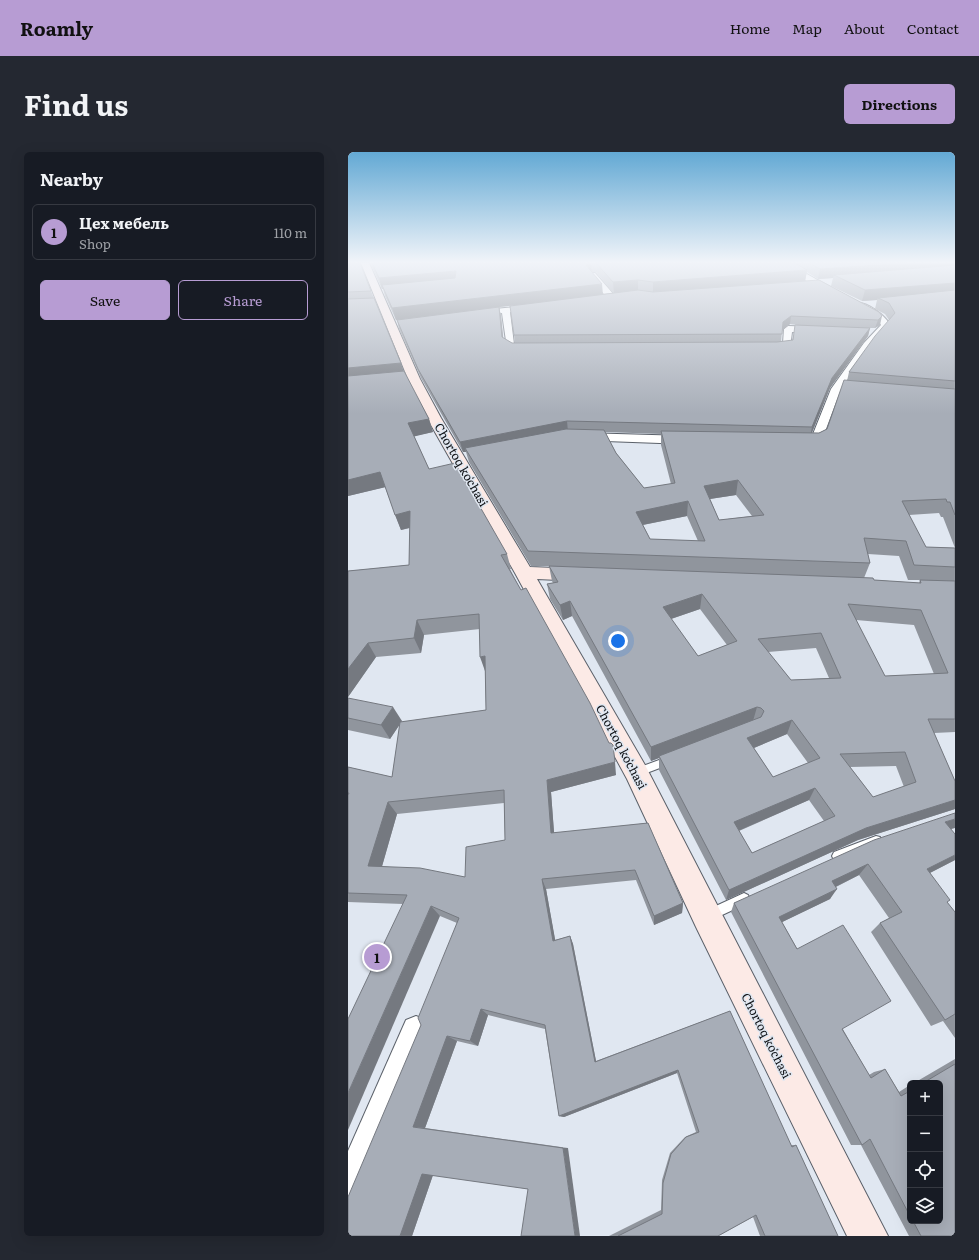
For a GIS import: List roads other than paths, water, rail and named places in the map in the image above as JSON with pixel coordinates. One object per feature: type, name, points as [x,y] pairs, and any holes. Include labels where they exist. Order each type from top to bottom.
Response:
[{"type":"main road","name":"Chortoq koʻchasi","points":[[386,314],[408,380],[464,458],[524,573],[636,773],[706,917],[868,1236]]},
{"type":"main road","points":[[524,573],[596,575]]},
{"type":"street","points":[[468,315],[479,314]]},
{"type":"street","points":[[506,314],[510,346],[537,348]]},
{"type":"street","points":[[787,443],[816,442],[836,389],[877,333],[886,326],[885,321],[873,314]]},
{"type":"street","points":[[760,347],[787,346],[787,330],[790,329],[832,331]]},
{"type":"street","points":[[862,332],[877,333]]},
{"type":"street","points":[[836,389],[852,390]]},
{"type":"street","points":[[568,437],[694,440]]},
{"type":"street","points":[[348,1189],[416,1030]]},
{"type":"lane","points":[[636,773],[680,756]]},
{"type":"lane","points":[[828,861],[863,845],[884,838]]},
{"type":"lane","points":[[706,917],[756,894]]},
{"type":"place","name":"Цех мебель","points":[[377,957]]}]
